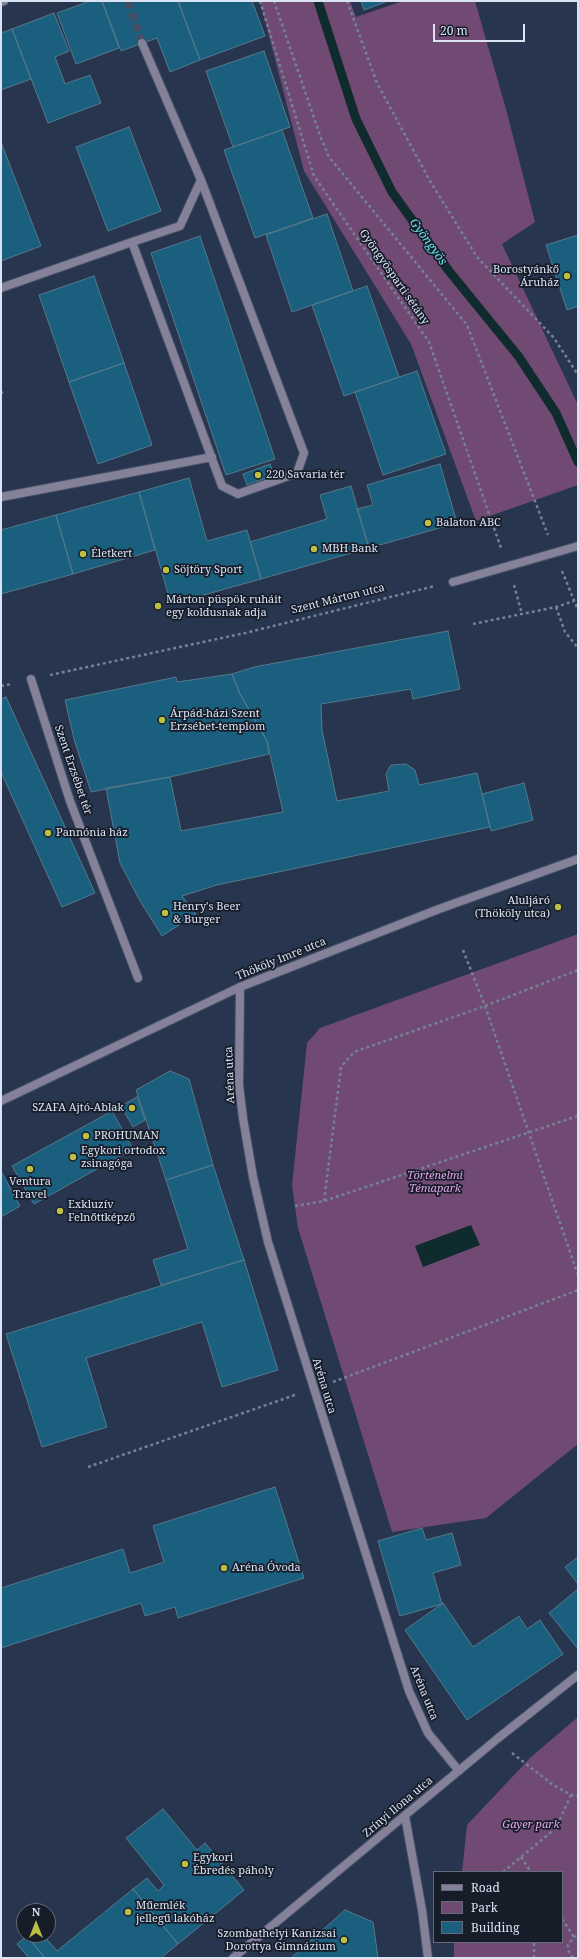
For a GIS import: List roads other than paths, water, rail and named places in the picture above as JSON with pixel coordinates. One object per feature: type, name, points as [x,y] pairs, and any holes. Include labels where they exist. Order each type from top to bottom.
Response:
[{"type":"street","points":[[132,242],[222,486],[238,494],[297,473],[304,453],[201,180],[142,44]]},
{"type":"street","points":[[1,288],[180,226],[201,180]]},
{"type":"street","points":[[1,497],[212,457]]},
{"type":"street","points":[[453,582],[578,546]]},
{"type":"street","name":"Szent Erzsébet tér","points":[[31,679],[70,801],[138,978]]},
{"type":"street","name":"Thököly Imre utca","points":[[1,1101],[240,987],[439,908],[578,860]]},
{"type":"street","name":"Aréna utca","points":[[240,987],[239,1085],[253,1177],[268,1242],[409,1691],[428,1733],[458,1771]]},
{"type":"street","name":"Zrínyi Ilona utca","points":[[233,1958],[458,1771],[578,1675]]},
{"type":"street","points":[[405,1816],[421,1903],[428,1958]]},
{"type":"waterway","name":"Gyöngyös","points":[[318,1],[356,119],[392,192],[449,271],[519,357],[556,413],[578,462]]},
{"type":"tunnel","points":[[128,1],[142,43]]},
{"type":"place","name":"Borostyánkő Áruház","points":[[567,276]]},
{"type":"place","name":"220 Savaria tér","points":[[258,475]]},
{"type":"place","name":"Balaton ABC","points":[[428,523]]},
{"type":"place","name":"MBH Bank","points":[[314,549]]},
{"type":"place","name":"Életkert","points":[[83,554]]},
{"type":"place","name":"Söjtöry Sport","points":[[166,570]]},
{"type":"place","name":"Márton püspök ruháit egy koldusnak adja","points":[[158,606]]},
{"type":"place","name":"Árpád-házi Szent Erzsébet-templom","points":[[162,720]]},
{"type":"place","name":"Pannónia ház","points":[[48,833]]},
{"type":"place","name":"Aluljáró (Thököly utca)","points":[[558,907]]},
{"type":"place","name":"Henry's Beer & Burger","points":[[165,913]]},
{"type":"place","name":"SZAFA Ajtó-Ablak","points":[[132,1108]]},
{"type":"place","name":"PROHUMAN","points":[[86,1136]]},
{"type":"place","name":"Egykori ortodox zsinagóga","points":[[73,1157]]},
{"type":"place","name":"Ventura Travel","points":[[30,1169]]},
{"type":"place","name":"Exkluzív Felnőttképző","points":[[60,1211]]},
{"type":"place","name":"Aréna Óvoda","points":[[224,1568]]},
{"type":"place","name":"Egykori Ébredés páholy","points":[[185,1864]]},
{"type":"place","name":"Műemlék jellegű lakóház","points":[[128,1912]]},
{"type":"place","name":"Szombathelyi Kanizsai Dorottya Gimnázium","points":[[344,1940]]},
{"type":"park label","name":"Történelmi Témapark","points":[[435,1182]]},
{"type":"park label","name":"Gayer park","points":[[531,1825]]}]
